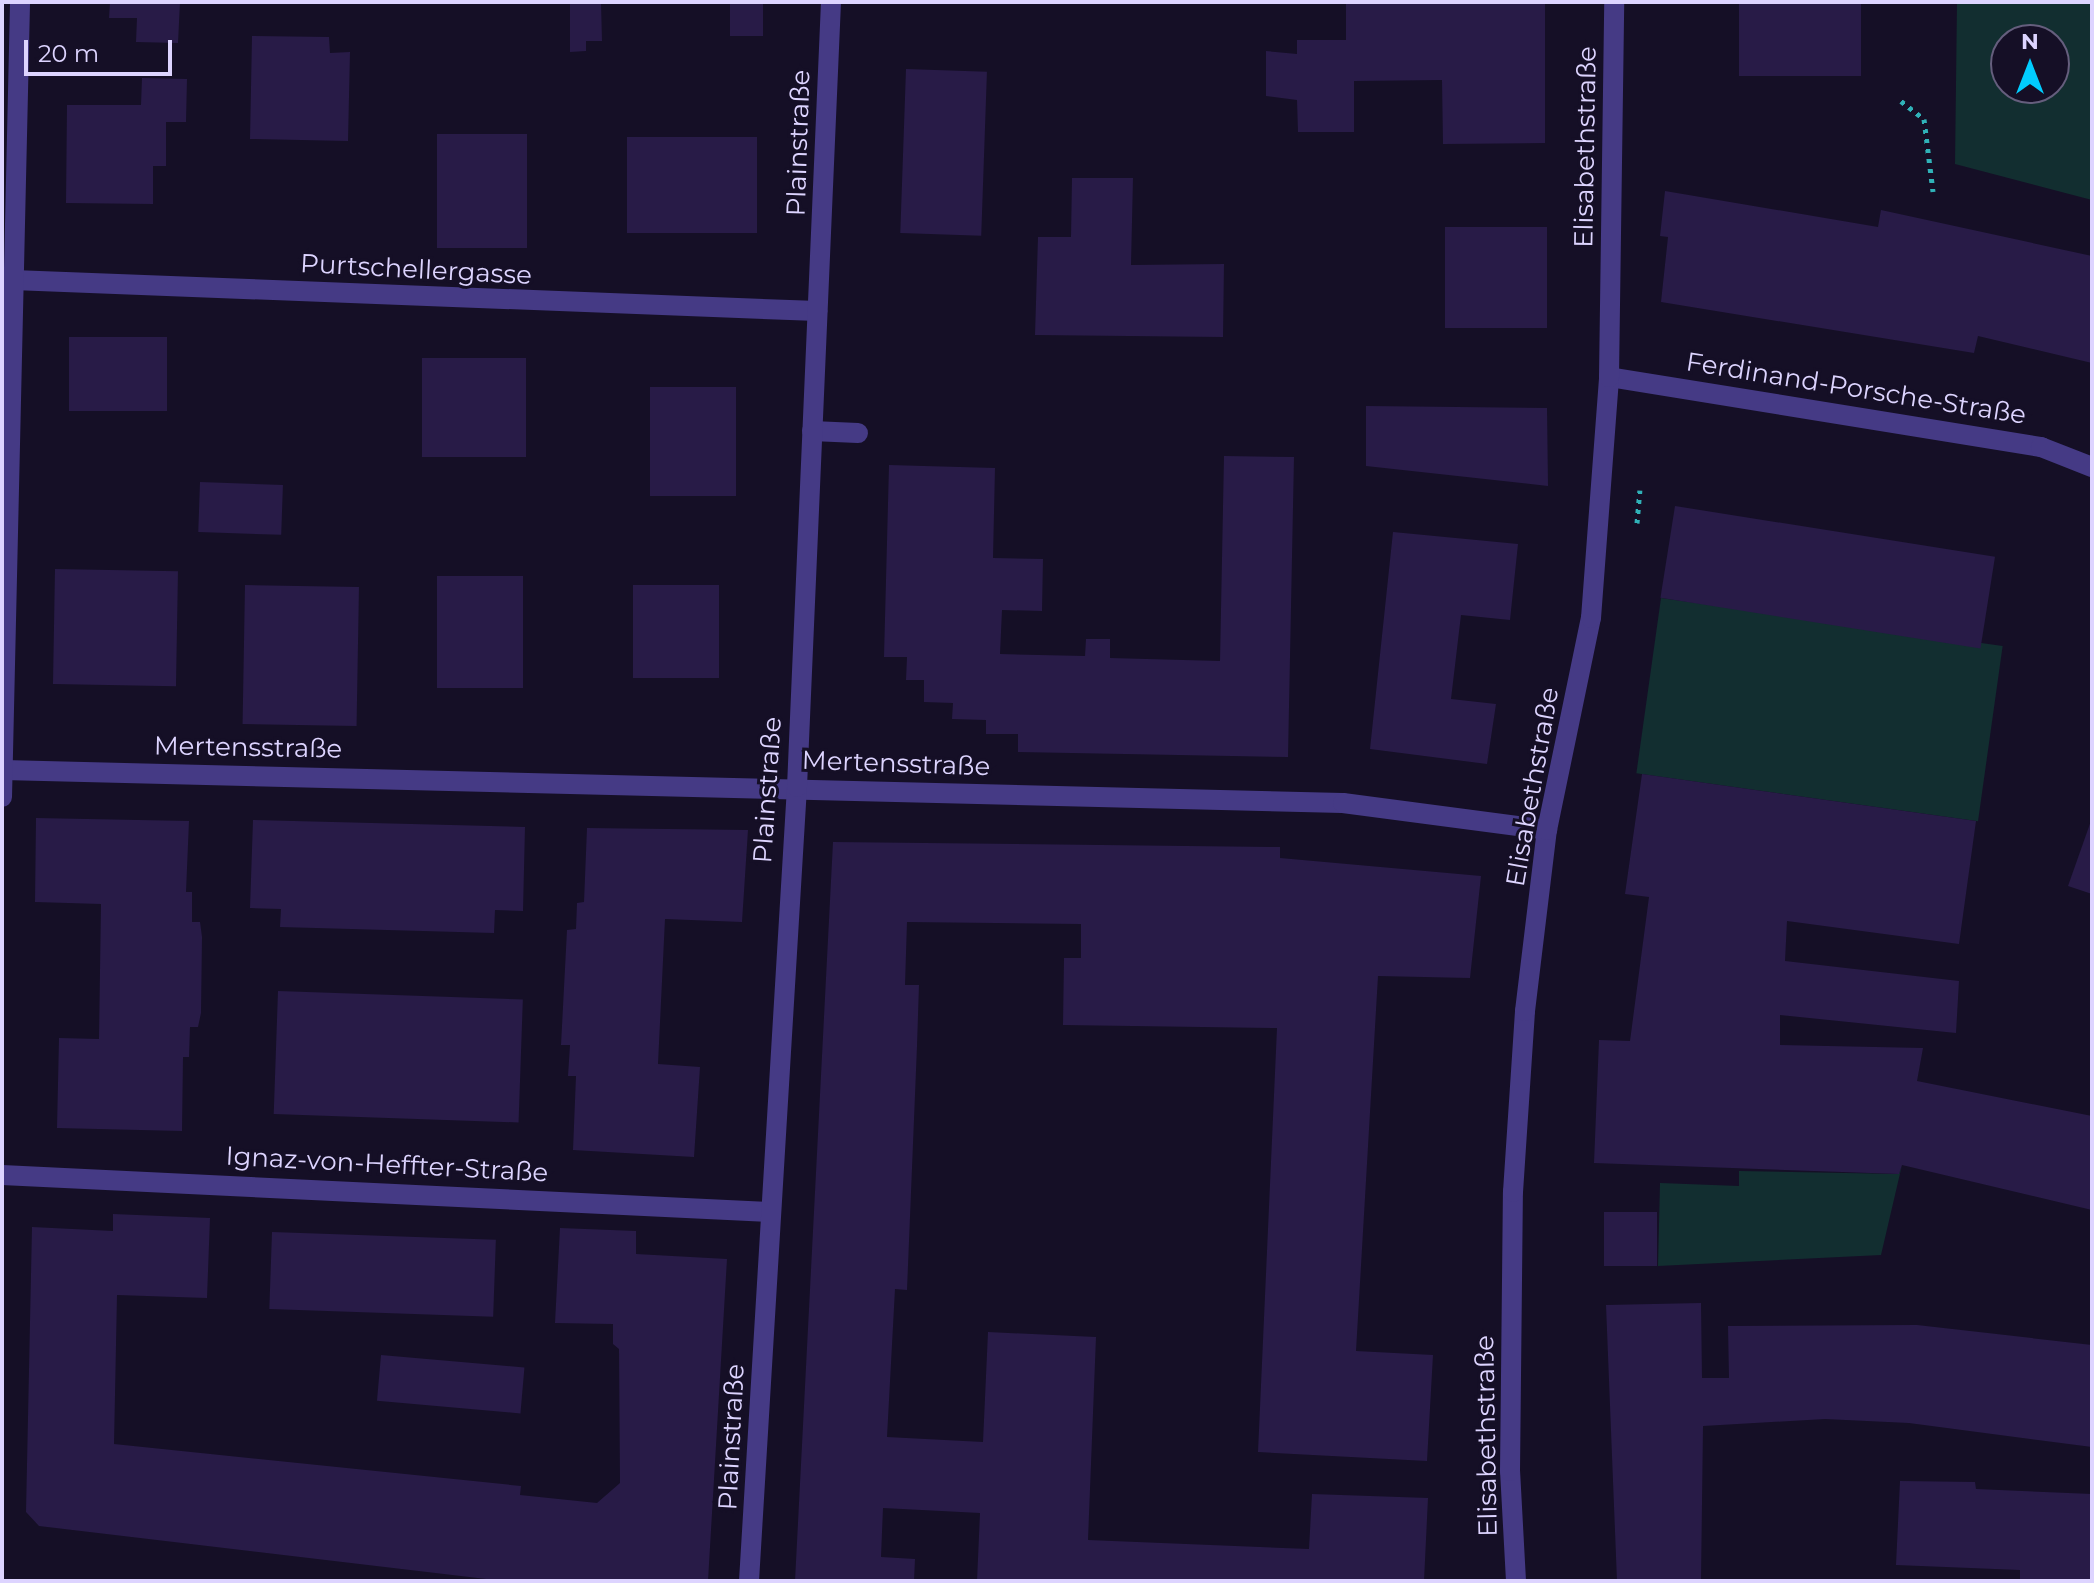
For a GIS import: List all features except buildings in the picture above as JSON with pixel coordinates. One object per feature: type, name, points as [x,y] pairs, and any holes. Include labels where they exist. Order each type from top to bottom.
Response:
[{"type":"street","points":[[2,797],[20,2]]},
{"type":"street","name":"Plainstraße","points":[[749,1581],[797,787],[831,2]]},
{"type":"street","name":"Elisabethstraße","points":[[1516,1581],[1510,1471],[1513,1192],[1525,1011],[1547,830],[1591,618],[1609,377],[1614,2]]},
{"type":"street","name":"Purtschellergasse","points":[[13,280],[817,311]]},
{"type":"street","name":"Ferdinand-Porsche-Straße","points":[[1609,377],[2041,447],[2092,467]]},
{"type":"street","points":[[812,431],[858,433]]},
{"type":"street","name":"Mertensstraße","points":[[3,770],[797,787],[1343,803],[1547,830]]},
{"type":"street","name":"Ignaz-von-Heffter-Straße","points":[[2,1175],[770,1212]]},
{"type":"path","points":[[1901,101],[1924,119],[1933,191]]},
{"type":"green space","points":[[1957,2],[2092,2],[2092,200],[1955,164]]},
{"type":"green space","points":[[1661,598],[2003,646],[1978,821],[1636,773]]},
{"type":"green space","points":[[1902,1165],[1881,1255],[1658,1266],[1660,1183],[1739,1186],[1739,1171],[1899,1174]]}]
